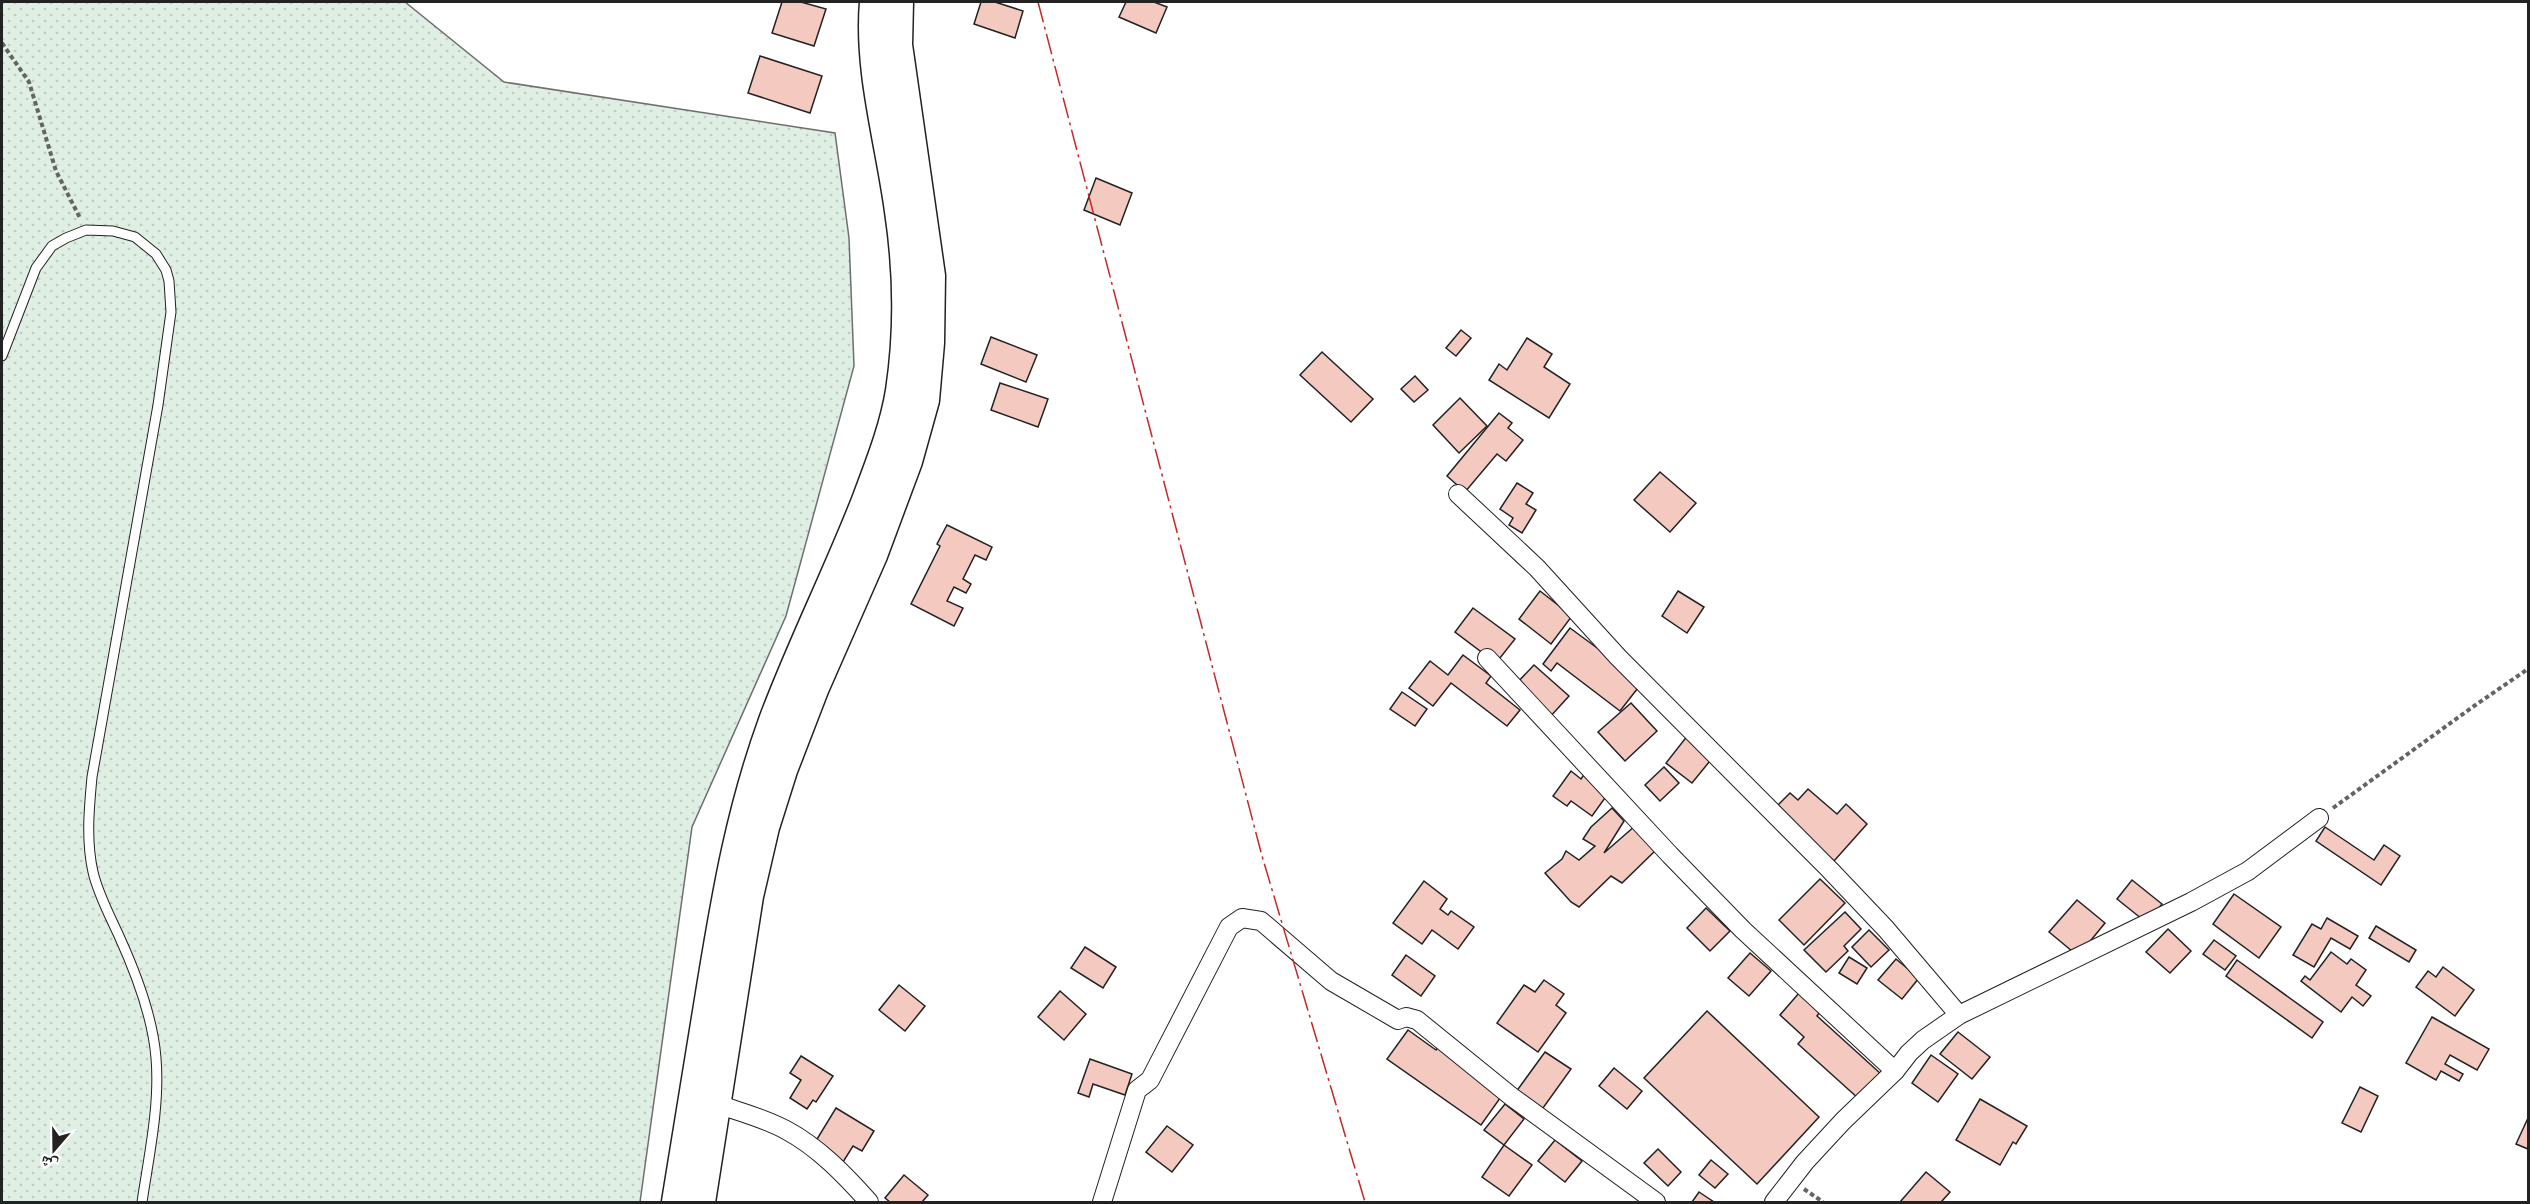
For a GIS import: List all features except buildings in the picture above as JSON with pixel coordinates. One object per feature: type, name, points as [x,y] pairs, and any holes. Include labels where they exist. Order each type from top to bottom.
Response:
[{"type":"highway","points":[[676,1203],[726,890],[742,817],[773,721],[860,518],[889,440],[899,393],[906,335],[906,281],[900,213],[875,60],[872,19],[874,2]]},
{"type":"highway","points":[[701,1203],[749,896],[765,827],[783,770],[815,687],[873,555],[900,482],[925,400],[930,343],[931,276],[898,45],[899,2]]},
{"type":"street","points":[[1458,494],[1537,568],[1618,657],[1830,870],[1886,929],[1959,1016]]},
{"type":"street","points":[[1487,658],[1743,930],[1895,1071]]},
{"type":"street","points":[[1774,1203],[1820,1145],[1923,1040],[1959,1016],[2191,902],[2248,871],[2319,818]]},
{"type":"street","points":[[1102,1203],[1137,1090],[1150,1080],[1229,927],[1242,918],[1260,921],[1331,981],[1380,1010],[1398,1020],[1406,1017],[1417,1020],[1512,1097],[1656,1203]]},
{"type":"street","points":[[717,1104],[766,1120],[787,1130],[817,1150],[869,1203]]},
{"type":"lane","points":[[2,356],[36,268],[51,246],[86,230],[113,231],[135,237],[156,254],[166,270],[171,312],[158,405],[93,766],[88,820],[88,842],[93,874],[125,950],[149,1022],[156,1057],[156,1101],[142,1203]]},
{"type":"path","points":[[2,43],[30,82],[56,171],[86,230]]},
{"type":"path","points":[[2319,818],[2474,705],[2529,669]]},
{"type":"green space","points":[[2,2],[405,2],[504,82],[835,133],[849,238],[854,366],[786,616],[692,827],[640,1202],[2,1202]]},
{"type":"power","points":[[1038,2],[1262,856],[1365,1202]]}]
